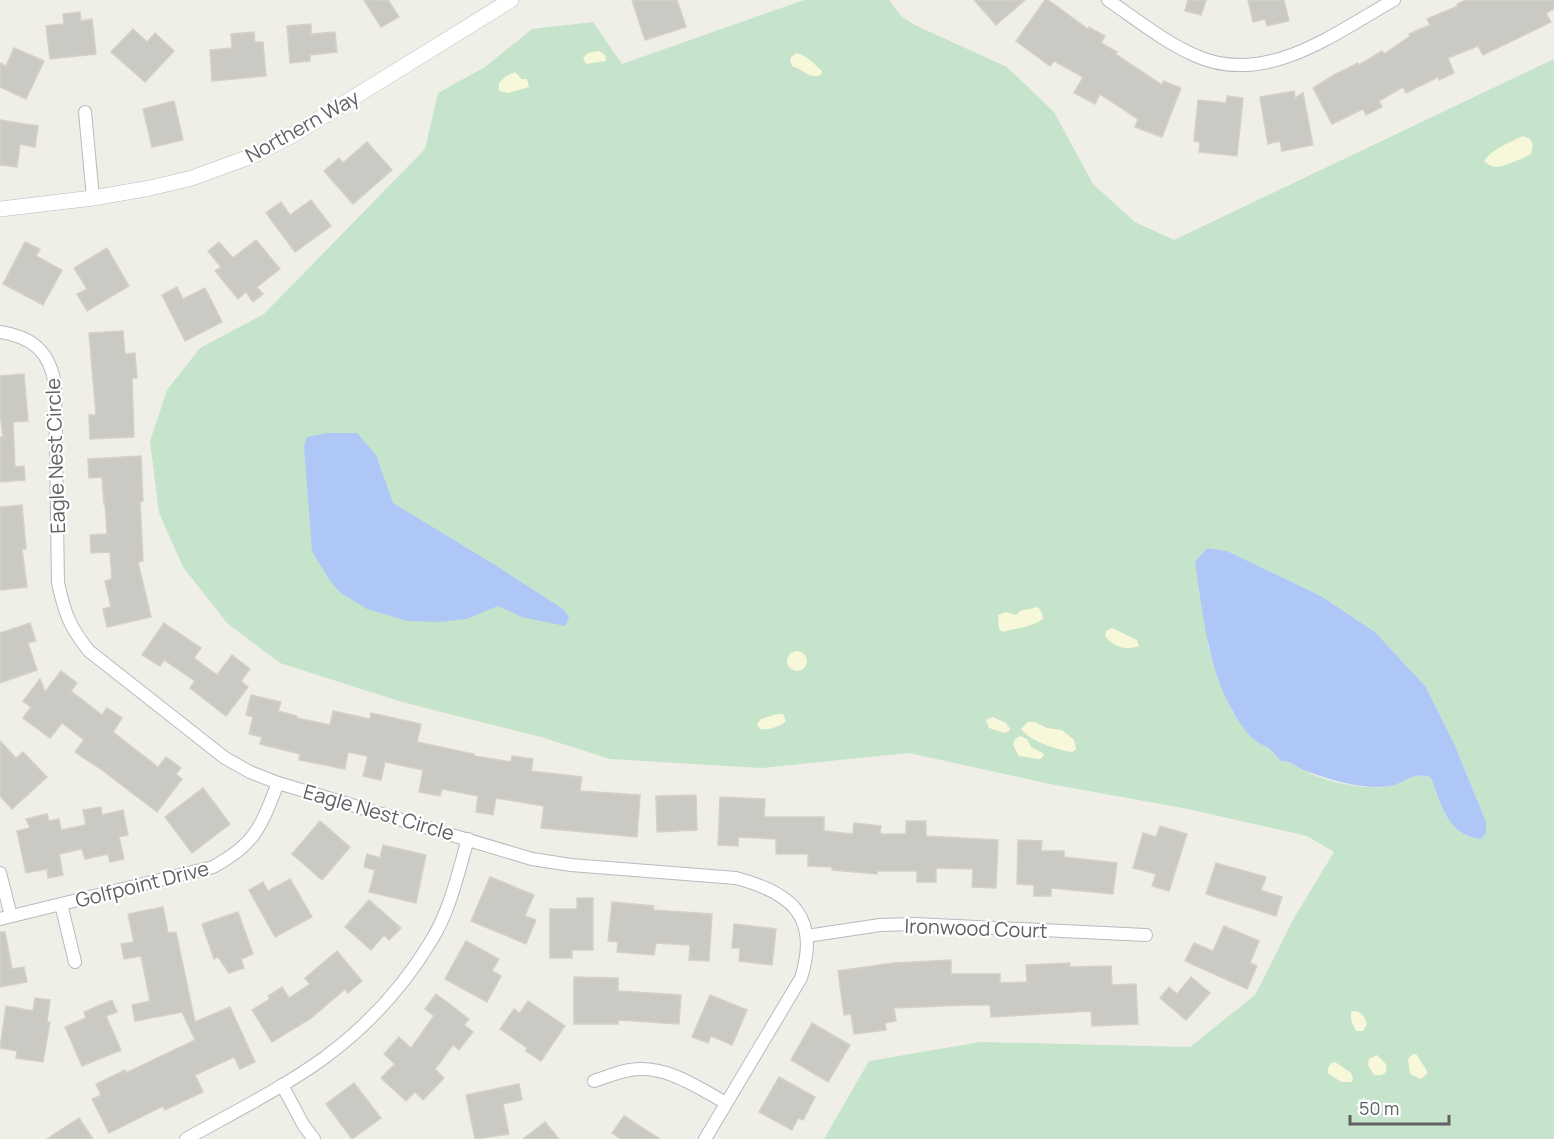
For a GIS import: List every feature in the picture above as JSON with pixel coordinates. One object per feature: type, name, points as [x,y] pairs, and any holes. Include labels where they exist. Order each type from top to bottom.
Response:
[{"type":"street","name":"Northern Way","points":[[0,208],[93,198],[150,188],[192,178],[252,156],[293,135],[511,0]]},
{"type":"street","points":[[1108,0],[1170,43],[1196,57],[1220,63],[1244,65],[1268,63],[1293,56],[1395,0]]},
{"type":"street","points":[[85,112],[93,198]]},
{"type":"street","name":"Eagle Nest Circle","points":[[0,332],[18,335],[31,342],[45,356],[52,368],[55,385],[58,583],[64,612],[74,631],[90,651],[225,758],[250,772],[278,783],[532,859],[571,865],[736,878],[761,884],[783,897],[800,913],[807,936],[807,958],[801,978],[705,1139]]},
{"type":"street","name":"Golfpoint Drive","points":[[5,918],[206,869],[235,855],[252,838],[264,818],[278,783]]},
{"type":"street","points":[[186,1139],[282,1085],[324,1058],[370,1019],[407,977],[432,940],[449,902],[468,838]]},
{"type":"street","points":[[0,873],[5,918]]},
{"type":"street","points":[[61,904],[75,962]]},
{"type":"street","name":"Ironwood Court","points":[[807,936],[880,925],[915,924],[1146,935]]},
{"type":"street","points":[[594,1081],[632,1070],[656,1070],[678,1077],[726,1103]]},
{"type":"street","points":[[282,1085],[304,1126],[314,1139]]},
{"type":"shaded area","points":[[804,0],[889,0],[902,17],[917,26],[1007,67],[1054,112],[1093,184],[1135,222],[1174,240],[1554,59],[1554,1139],[824,1139],[869,1061],[981,1042],[1190,1047],[1255,995],[1294,918],[1334,852],[1307,836],[1188,809],[1050,784],[909,753],[761,768],[610,759],[541,737],[402,702],[280,663],[227,623],[183,567],[159,513],[150,441],[167,390],[200,348],[264,314],[425,149],[438,93],[485,67],[532,29],[593,22],[622,64]],"holes":[[[1207,548],[1227,551],[1321,596],[1375,632],[1426,687],[1456,748],[1486,822],[1481,839],[1460,832],[1447,818],[1431,778],[1419,775],[1384,787],[1364,787],[1340,783],[1316,776],[1290,762],[1281,761],[1252,738],[1231,710],[1208,646]]]},
{"type":"sand","points":[[599,51],[605,55],[606,61],[586,64],[583,58],[588,53]]},
{"type":"sand","points":[[796,53],[813,63],[822,71],[821,75],[813,76],[792,66],[791,57]]},
{"type":"sand","points":[[515,72],[522,79],[527,79],[529,87],[508,93],[499,91],[499,83],[506,76]]},
{"type":"sand","points":[[1523,136],[1530,139],[1533,145],[1531,154],[1500,167],[1491,166],[1484,161],[1496,149]]},
{"type":"sand","points":[[1038,607],[1043,619],[1039,622],[1003,632],[999,629],[998,615],[1006,612],[1016,615],[1020,611]]},
{"type":"sand","points":[[1112,628],[1137,640],[1139,646],[1125,648],[1112,643],[1105,636],[1106,631]]},
{"type":"sand","points":[[793,651],[801,651],[807,657],[807,665],[801,671],[793,671],[787,665],[787,657]]},
{"type":"sand","points":[[783,714],[786,721],[774,728],[760,729],[757,724],[761,719]]},
{"type":"sand","points":[[993,717],[1006,723],[1009,731],[1004,733],[989,728],[986,720]]},
{"type":"sand","points":[[1028,722],[1062,730],[1074,740],[1076,749],[1072,752],[1059,749],[1030,737],[1021,729]]},
{"type":"sand","points":[[1020,736],[1027,739],[1031,747],[1044,754],[1042,758],[1019,756],[1013,745],[1015,739]]},
{"type":"sand","points":[[1351,1011],[1360,1013],[1364,1017],[1367,1024],[1363,1031],[1356,1031],[1351,1020]]},
{"type":"sand","points":[[1413,1054],[1417,1055],[1427,1071],[1421,1079],[1410,1074],[1408,1059]]},
{"type":"sand","points":[[1377,1055],[1386,1066],[1386,1072],[1382,1075],[1374,1075],[1368,1065],[1369,1059]]},
{"type":"sand","points":[[1335,1062],[1351,1073],[1353,1079],[1351,1082],[1341,1082],[1328,1073],[1331,1063]]},
{"type":"water","points":[[327,433],[357,433],[376,455],[393,503],[563,609],[569,617],[565,626],[522,617],[498,606],[466,619],[440,622],[408,621],[367,609],[341,593],[330,581],[312,551],[304,446],[307,437]]},
{"type":"water","points":[[1207,548],[1227,551],[1321,596],[1375,632],[1426,687],[1456,748],[1486,822],[1486,833],[1481,839],[1460,832],[1447,818],[1431,778],[1412,777],[1383,787],[1344,783],[1281,761],[1268,748],[1251,737],[1225,696],[1210,653],[1195,562]]},
{"type":"building","points":[[364,0],[388,0],[399,17],[381,27]]},
{"type":"building","points":[[632,0],[677,0],[686,27],[645,40]]},
{"type":"building","points":[[974,0],[1025,0],[996,25]]},
{"type":"building","points":[[1045,0],[1088,29],[1089,27],[1105,36],[1101,43],[1162,85],[1163,81],[1181,88],[1162,137],[1135,127],[1138,119],[1100,94],[1095,104],[1074,93],[1083,77],[1054,61],[1050,66],[1016,41]]},
{"type":"building","points":[[1188,0],[1206,0],[1201,15],[1185,11]]},
{"type":"building","points":[[1248,0],[1284,0],[1289,21],[1267,26],[1265,19],[1253,22]]},
{"type":"building","points":[[1466,0],[1554,0],[1554,9],[1546,13],[1551,22],[1483,55],[1478,46],[1448,58],[1454,73],[1439,80],[1438,77],[1406,93],[1403,87],[1379,101],[1382,107],[1366,115],[1363,109],[1332,124],[1313,88],[1382,51],[1384,54],[1410,36],[1409,34],[1430,25],[1427,19],[1458,6],[1457,4]]},
{"type":"building","points":[[80,12],[81,21],[92,19],[96,54],[50,59],[46,26],[64,24],[63,14]]},
{"type":"building","points":[[311,24],[311,34],[335,32],[337,52],[310,55],[310,61],[290,63],[287,26]]},
{"type":"building","points":[[133,29],[147,42],[155,33],[174,51],[145,82],[111,52]]},
{"type":"building","points":[[254,32],[255,42],[263,42],[266,76],[212,81],[210,50],[232,48],[231,34]]},
{"type":"building","points":[[14,48],[44,61],[26,99],[0,87],[0,63],[6,66]]},
{"type":"building","points":[[1294,91],[1295,98],[1303,93],[1313,145],[1282,151],[1280,141],[1268,144],[1260,97]]},
{"type":"building","points":[[1227,96],[1243,98],[1237,156],[1199,152],[1200,142],[1194,141],[1198,100],[1226,103]]},
{"type":"building","points":[[174,101],[183,140],[152,147],[143,109]]},
{"type":"building","points":[[0,120],[38,126],[35,147],[20,144],[17,167],[0,165]]},
{"type":"building","points":[[367,142],[392,170],[353,204],[324,171],[339,158],[343,163]]},
{"type":"building","points":[[311,200],[331,226],[295,252],[266,213],[281,202],[290,215]]},
{"type":"building","points":[[256,240],[280,269],[257,287],[263,294],[253,302],[246,292],[238,299],[215,271],[221,267],[208,251],[219,242],[233,258]]},
{"type":"building","points":[[25,242],[40,249],[36,256],[62,270],[43,305],[3,284]]},
{"type":"building","points":[[107,248],[129,286],[87,311],[77,294],[87,289],[74,268]]},
{"type":"building","points":[[177,287],[183,299],[205,288],[222,322],[185,341],[162,295]]},
{"type":"building","points":[[123,331],[125,354],[135,353],[137,378],[132,378],[134,437],[90,439],[89,415],[96,415],[89,333]]},
{"type":"building","points":[[24,374],[28,421],[13,422],[15,467],[24,466],[25,480],[0,482],[0,437],[3,437],[0,413],[0,376]]},
{"type":"building","points":[[141,456],[143,501],[140,502],[143,561],[138,562],[151,617],[107,627],[103,609],[111,607],[105,581],[112,579],[110,552],[91,553],[90,535],[107,534],[105,503],[102,477],[89,478],[88,459]]},
{"type":"building","points":[[22,505],[26,549],[22,549],[27,587],[0,590],[0,507]]},
{"type":"building","points":[[30,623],[36,641],[28,643],[37,670],[0,683],[0,633]]},
{"type":"building","points":[[164,623],[201,648],[194,658],[217,675],[232,655],[250,669],[241,681],[248,687],[226,716],[190,688],[195,681],[164,660],[160,666],[142,655]]},
{"type":"building","points":[[61,671],[77,683],[71,691],[102,715],[107,708],[122,718],[113,732],[158,767],[166,757],[181,768],[176,774],[182,779],[157,812],[75,752],[84,740],[62,723],[50,738],[23,718],[31,707],[23,701],[40,679],[45,692]]},
{"type":"building","points":[[251,695],[281,702],[278,711],[297,716],[297,718],[330,725],[333,711],[370,719],[371,713],[421,724],[417,742],[474,754],[474,756],[511,762],[512,756],[533,759],[531,771],[582,777],[580,791],[640,795],[637,837],[541,828],[544,806],[496,798],[493,815],[476,812],[478,796],[442,789],[440,796],[419,792],[423,770],[385,762],[381,780],[363,776],[368,756],[348,752],[345,769],[299,760],[300,754],[260,744],[262,737],[249,734],[253,717],[246,715]]},
{"type":"building","points":[[0,741],[16,758],[23,752],[47,777],[12,809],[0,796]]},
{"type":"building","points":[[203,788],[230,824],[192,853],[165,817]]},
{"type":"building","points":[[696,795],[697,830],[657,832],[656,796]]},
{"type":"building","points":[[720,797],[765,799],[764,817],[824,817],[824,831],[853,834],[854,823],[881,826],[880,834],[906,834],[906,821],[926,821],[926,836],[998,840],[996,888],[972,887],[973,869],[936,868],[936,882],[917,882],[917,871],[877,871],[877,874],[808,866],[808,854],[776,854],[776,839],[738,837],[738,846],[718,845]]},
{"type":"building","points":[[101,807],[102,815],[123,810],[128,835],[119,837],[124,859],[110,862],[108,854],[85,859],[82,849],[59,854],[63,875],[48,878],[47,869],[26,873],[17,831],[30,828],[26,819],[47,814],[49,821],[59,819],[61,830],[86,825],[83,810]]},
{"type":"building","points":[[320,821],[350,847],[322,880],[292,854]]},
{"type":"building","points":[[1160,826],[1187,834],[1169,891],[1152,886],[1156,874],[1133,868],[1143,833],[1156,837]]},
{"type":"building","points":[[1018,840],[1042,841],[1041,851],[1064,851],[1064,857],[1117,863],[1113,894],[1051,888],[1051,896],[1034,896],[1034,885],[1017,884]]},
{"type":"building","points":[[383,845],[426,855],[416,903],[369,892],[375,870],[364,867],[367,854],[380,858]]},
{"type":"building","points":[[1216,863],[1266,877],[1261,890],[1282,897],[1276,916],[1206,894]]},
{"type":"building","points":[[490,877],[534,895],[525,916],[536,920],[526,944],[471,921]]},
{"type":"building","points":[[290,879],[312,917],[275,937],[249,890],[263,882],[268,891]]},
{"type":"building","points":[[577,898],[593,898],[593,950],[572,950],[572,958],[550,958],[550,909],[577,909]]},
{"type":"building","points":[[369,900],[401,928],[389,940],[384,935],[371,950],[345,927]]},
{"type":"building","points":[[612,902],[654,906],[653,910],[712,914],[709,961],[689,960],[690,945],[656,943],[654,955],[617,952],[618,942],[608,941]]},
{"type":"building","points":[[163,907],[168,933],[176,932],[195,1022],[230,1007],[255,1062],[240,1069],[234,1057],[195,1075],[203,1092],[165,1110],[163,1106],[109,1133],[92,1099],[101,1095],[96,1084],[125,1070],[126,1073],[195,1040],[182,1012],[135,1021],[132,1005],[150,1001],[141,956],[124,959],[121,944],[134,942],[128,914]]},
{"type":"building","points":[[238,912],[253,954],[241,959],[244,968],[229,973],[218,957],[214,959],[202,924]]},
{"type":"building","points":[[734,924],[776,929],[772,965],[739,961],[740,948],[732,948]]},
{"type":"building","points":[[1224,926],[1259,941],[1250,963],[1257,966],[1247,989],[1185,961],[1194,943],[1213,951]]},
{"type":"building","points":[[0,932],[5,932],[12,969],[24,967],[27,982],[0,987]]},
{"type":"building","points":[[466,941],[499,959],[492,971],[501,976],[487,1002],[445,979]]},
{"type":"building","points":[[337,951],[362,981],[348,993],[345,989],[310,1019],[272,1042],[252,1010],[270,999],[268,996],[282,987],[289,998],[310,984],[305,978]]},
{"type":"building","points":[[951,960],[951,974],[1000,974],[1000,983],[1027,982],[1026,965],[1070,963],[1070,967],[1111,966],[1112,985],[1136,984],[1138,1024],[1092,1026],[1091,1011],[991,1017],[990,1005],[968,1005],[894,1008],[896,1021],[885,1023],[886,1030],[854,1034],[851,1014],[844,1015],[838,971],[893,963]]},
{"type":"building","points":[[574,977],[618,978],[618,991],[681,995],[679,1024],[618,1020],[618,1024],[574,1024]]},
{"type":"building","points":[[1191,977],[1210,993],[1186,1020],[1160,998],[1169,987],[1177,994]]},
{"type":"building","points":[[436,994],[469,1019],[464,1025],[473,1032],[459,1050],[453,1045],[435,1069],[444,1078],[423,1100],[415,1092],[406,1101],[381,1078],[395,1064],[384,1054],[399,1037],[411,1048],[434,1016],[425,1009]]},
{"type":"building","points":[[710,995],[747,1010],[732,1045],[711,1036],[708,1043],[692,1037]]},
{"type":"building","points":[[35,998],[50,1000],[47,1022],[50,1022],[43,1062],[16,1058],[17,1051],[0,1048],[6,1006],[33,1011]]},
{"type":"building","points":[[112,1000],[117,1012],[106,1016],[121,1050],[82,1066],[65,1027],[86,1018],[84,1012]]},
{"type":"building","points":[[528,1001],[565,1026],[541,1061],[500,1029],[514,1009],[520,1013]]},
{"type":"building","points":[[812,1023],[850,1045],[828,1082],[791,1060]]},
{"type":"building","points":[[779,1077],[815,1097],[803,1120],[798,1118],[792,1130],[759,1112]]},
{"type":"building","points":[[354,1083],[381,1118],[352,1139],[326,1104]]},
{"type":"building","points":[[519,1084],[522,1100],[503,1104],[509,1134],[475,1139],[466,1095]]},
{"type":"building","points":[[624,1116],[660,1139],[621,1139],[612,1133]]},
{"type":"building","points":[[79,1118],[93,1139],[47,1139]]},
{"type":"building","points":[[545,1122],[559,1139],[523,1139]]}]
